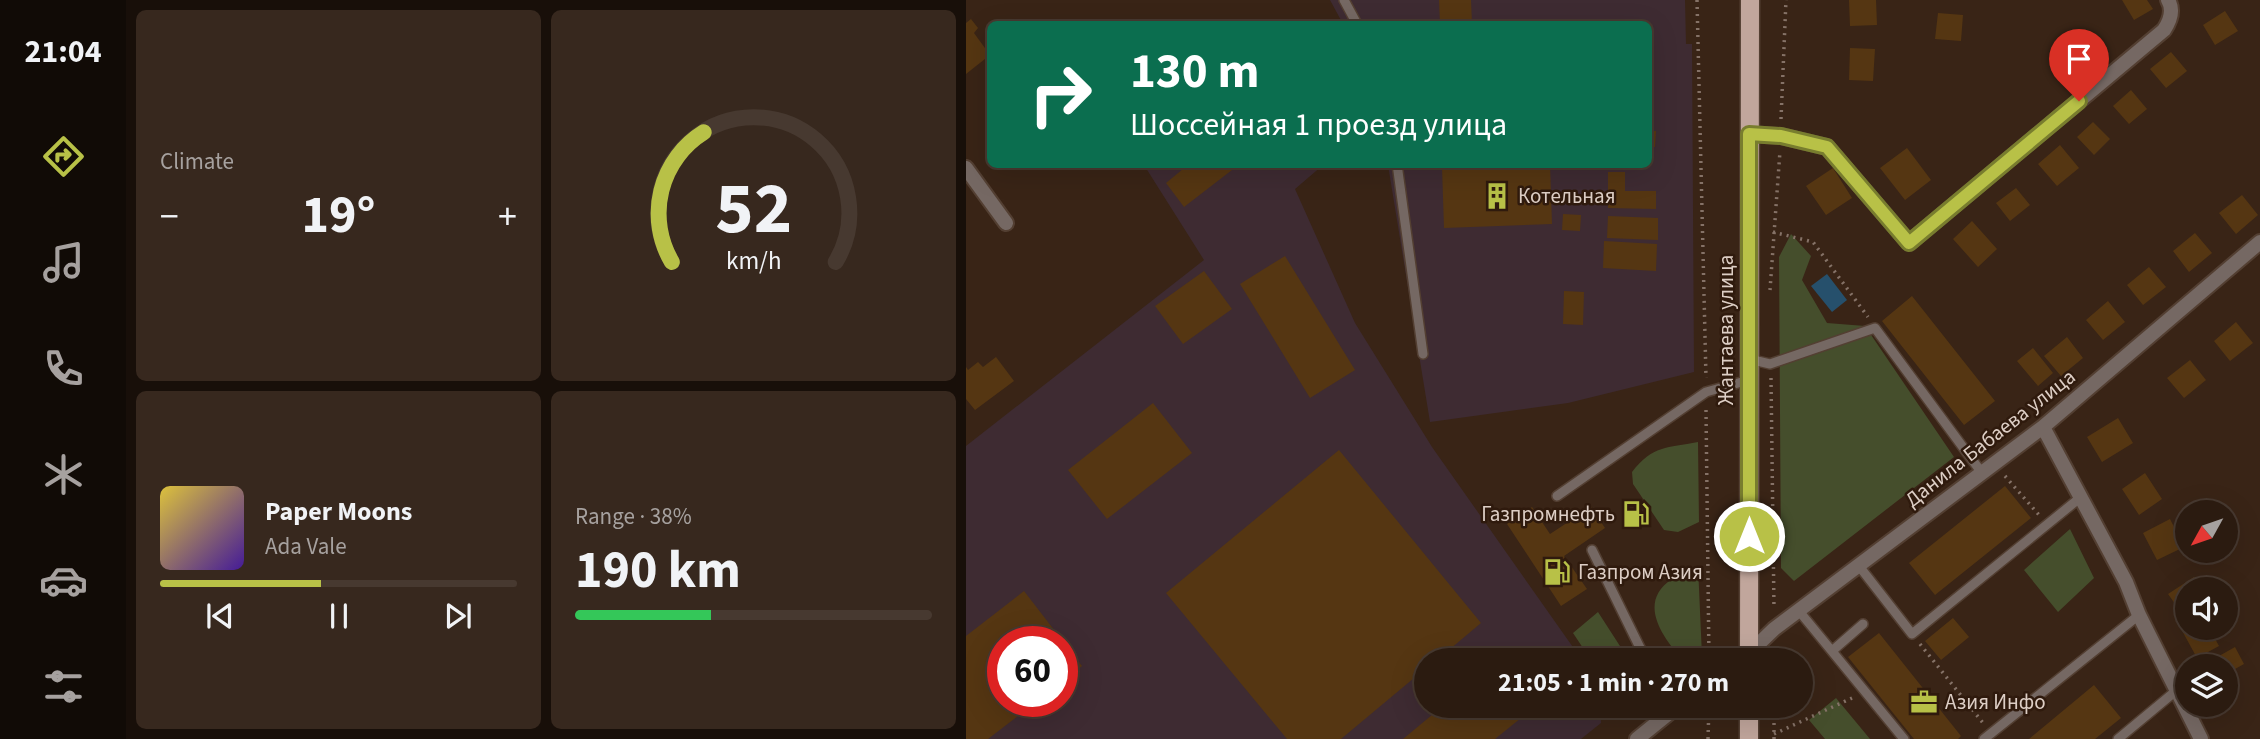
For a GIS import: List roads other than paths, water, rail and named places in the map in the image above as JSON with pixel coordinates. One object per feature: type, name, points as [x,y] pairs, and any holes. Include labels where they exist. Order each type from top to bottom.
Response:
[{"type":"main road","name":"Жантаева улица","points":[[1746,648],[1749,0]]},
{"type":"main road","points":[[1749,718],[1749,739]]},
{"type":"street","points":[[1749,134],[1781,136],[1827,147],[1909,243],[2164,30],[2170,20],[2168,0]]},
{"type":"street","points":[[966,168],[1006,223]]},
{"type":"street","name":"Данила Бабаева улица","points":[[1756,648],[1774,629],[2043,427],[2260,242]]},
{"type":"street","points":[[2043,427],[2126,582],[2139,615],[2175,686]]},
{"type":"street","points":[[2190,717],[2201,739]]},
{"type":"street","points":[[1637,739],[1661,718]]},
{"type":"lane","points":[[1344,0],[1355,21]]},
{"type":"lane","points":[[1398,168],[1423,354]]},
{"type":"lane","points":[[1749,359],[1770,364],[1875,328],[1982,473]]},
{"type":"lane","points":[[1557,496],[1706,392],[1749,380]]},
{"type":"lane","points":[[1858,566],[1912,634],[2081,497]]},
{"type":"lane","points":[[1592,550],[1640,648]]},
{"type":"lane","points":[[1799,611],[1904,739]]},
{"type":"lane","points":[[1988,736],[2139,615]]},
{"type":"lane","points":[[1832,651],[1863,624]]},
{"type":"lane","points":[[2118,739],[2175,692]]},
{"type":"water","points":[[1827,274],[1847,300],[1832,312],[1811,286]]},
{"type":"place","name":"Котельная","points":[[1497,196]]},
{"type":"place","name":"Газпромнефть","points":[[1636,514]]},
{"type":"place","name":"Газпром Азия","points":[[1557,572]]},
{"type":"place","name":"Азия Инфо","points":[[1924,702]]}]
